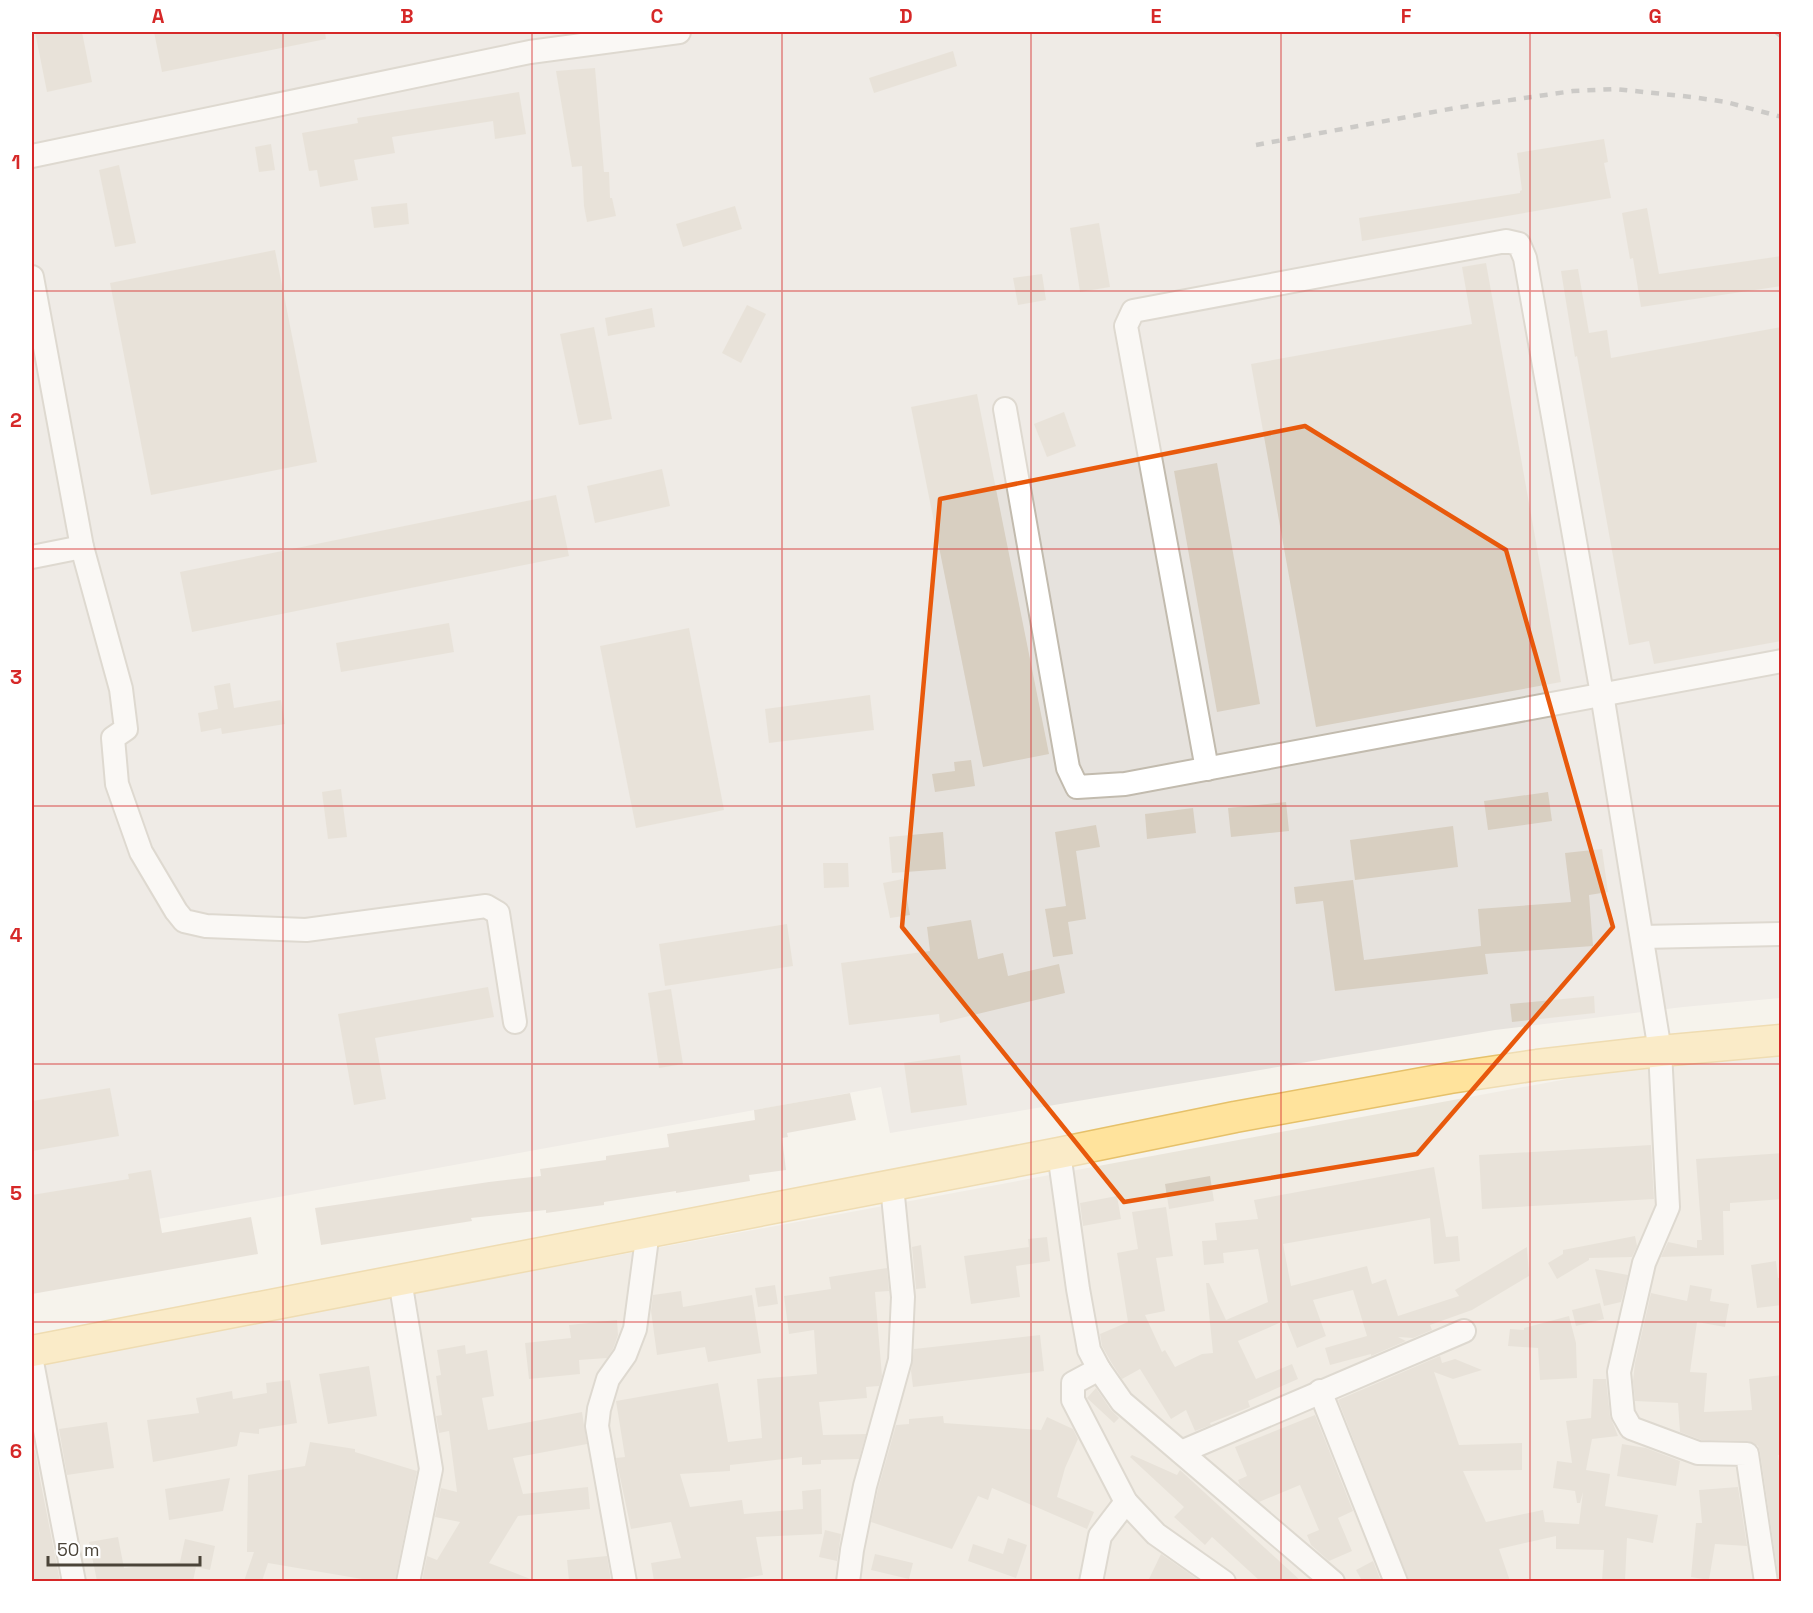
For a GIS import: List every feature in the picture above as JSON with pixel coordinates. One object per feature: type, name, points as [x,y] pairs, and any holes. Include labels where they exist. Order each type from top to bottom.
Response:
[{"type":"main road","points":[[32,1351],[892,1186],[1235,1117],[1450,1078],[1660,1051],[1782,1041]]},
{"type":"street","points":[[32,156],[530,52],[679,32]]},
{"type":"street","points":[[1207,769],[1126,326],[1133,312],[1483,245],[1506,241],[1520,244],[1525,258],[1602,694],[1660,1051],[1668,1207],[1644,1263],[1619,1372],[1623,1414],[1630,1428],[1698,1453],[1747,1454],[1766,1581]]},
{"type":"street","points":[[32,277],[82,547],[121,689],[126,729],[113,738],[117,784],[141,852],[176,911],[184,921],[206,926],[306,930],[486,906],[498,913],[515,1022]]},
{"type":"street","points":[[1005,409],[1068,768],[1077,788],[1125,784],[1782,661]]},
{"type":"street","points":[[32,557],[82,547]]},
{"type":"street","points":[[1642,937],[1782,934]]},
{"type":"street","points":[[1059,1153],[1089,1350],[1099,1369],[1122,1402],[1333,1581]]},
{"type":"street","points":[[848,1581],[865,1486],[900,1360],[903,1297],[892,1186]]},
{"type":"street","points":[[625,1581],[597,1426],[599,1409],[608,1379],[625,1355],[635,1329],[648,1231]]},
{"type":"street","points":[[400,1280],[431,1469],[408,1581]]},
{"type":"street","points":[[1181,1452],[1464,1331]]},
{"type":"street","points":[[32,1362],[74,1581]]},
{"type":"street","points":[[1099,1369],[1073,1383],[1073,1400],[1126,1502],[1156,1534],[1224,1581]]},
{"type":"street","points":[[1320,1391],[1395,1581]]},
{"type":"street","points":[[1091,1581],[1100,1536],[1126,1502]]},
{"type":"highlighted area","points":[[1305,426],[1506,550],[1613,927],[1417,1154],[1124,1202],[902,927],[940,499]]},
{"type":"shaded area","points":[[32,32],[1781,32],[1781,998],[1683,1007],[1495,1030],[890,1133],[881,1087],[32,1242]]},
{"type":"shaded area","points":[[1781,1046],[1781,1581],[32,1582],[32,1364],[1712,1052]]},
{"type":"building","points":[[35,32],[82,32],[92,82],[47,92]]},
{"type":"building","points":[[154,32],[325,32],[326,39],[162,72]]},
{"type":"building","points":[[953,51],[957,66],[874,93],[869,78]]},
{"type":"building","points":[[595,68],[604,172],[609,172],[610,198],[612,198],[616,216],[587,222],[582,166],[572,167],[556,71]]},
{"type":"building","points":[[519,92],[526,134],[495,139],[493,121],[392,137],[395,153],[354,160],[358,180],[320,187],[317,170],[309,171],[302,133],[358,123],[357,118]]},
{"type":"building","points":[[1604,139],[1608,162],[1604,163],[1611,198],[1362,241],[1359,218],[1520,193],[1522,190],[1517,153]]},
{"type":"building","points":[[271,144],[275,170],[259,172],[255,147]]},
{"type":"building","points":[[119,165],[136,243],[115,247],[99,170]]},
{"type":"building","points":[[407,203],[409,224],[374,228],[371,207]]},
{"type":"building","points":[[735,206],[742,229],[683,247],[676,224]]},
{"type":"building","points":[[1647,208],[1659,274],[1782,256],[1782,286],[1641,307],[1633,258],[1630,259],[1622,213]]},
{"type":"building","points":[[1099,223],[1110,287],[1080,292],[1070,228]]},
{"type":"building","points":[[275,250],[317,462],[151,495],[110,283]]},
{"type":"building","points":[[1486,263],[1561,682],[1316,727],[1251,364],[1472,324],[1462,267]]},
{"type":"building","points":[[1578,269],[1589,333],[1607,330],[1611,358],[1782,327],[1782,641],[1654,664],[1649,641],[1629,645],[1561,271]]},
{"type":"building","points":[[1042,274],[1046,300],[1018,305],[1013,278]]},
{"type":"building","points":[[747,305],[766,314],[741,363],[722,353]]},
{"type":"building","points":[[652,308],[655,327],[608,336],[605,318]]},
{"type":"building","points":[[594,327],[612,419],[579,425],[560,334]]},
{"type":"building","points":[[977,394],[1049,754],[983,767],[911,407]]},
{"type":"building","points":[[1064,412],[1076,446],[1047,457],[1034,424]]},
{"type":"building","points":[[1217,463],[1260,704],[1217,712],[1174,471]]},
{"type":"building","points":[[662,469],[670,506],[595,523],[587,486]]},
{"type":"building","points":[[556,495],[569,556],[192,632],[180,572]]},
{"type":"building","points":[[449,623],[454,652],[341,672],[336,643]]},
{"type":"building","points":[[689,628],[724,810],[636,828],[600,646]]},
{"type":"building","points":[[230,683],[234,708],[281,700],[285,724],[222,734],[221,728],[201,732],[198,713],[218,709],[214,686]]},
{"type":"building","points":[[870,695],[874,730],[769,743],[765,709]]},
{"type":"building","points":[[971,760],[975,786],[935,792],[932,774],[955,771],[954,762]]},
{"type":"building","points":[[341,789],[347,837],[328,839],[322,792]]},
{"type":"building","points":[[1548,792],[1552,821],[1488,830],[1484,801]]},
{"type":"building","points":[[1286,802],[1289,831],[1231,837],[1228,808]]},
{"type":"building","points":[[1193,808],[1196,833],[1147,839],[1145,814]]},
{"type":"building","points":[[1096,825],[1100,847],[1076,851],[1086,919],[1068,922],[1073,954],[1053,957],[1045,909],[1066,906],[1055,832]]},
{"type":"building","points":[[1453,826],[1458,867],[1355,880],[1350,840]]},
{"type":"building","points":[[943,832],[946,869],[892,873],[889,837]]},
{"type":"building","points":[[1602,849],[1608,892],[1589,895],[1593,946],[1485,954],[1488,974],[1335,991],[1323,901],[1296,904],[1294,887],[1353,880],[1364,960],[1481,946],[1478,909],[1571,902],[1565,853]]},
{"type":"building","points":[[823,863],[848,863],[849,887],[824,888]]},
{"type":"building","points":[[903,879],[910,915],[890,918],[883,883]]},
{"type":"building","points":[[971,920],[978,959],[1003,953],[1008,976],[1059,964],[1065,993],[940,1023],[939,1014],[849,1025],[841,963],[930,951],[927,927]]},
{"type":"building","points":[[787,924],[793,966],[665,986],[659,944]]},
{"type":"building","points":[[488,987],[494,1017],[375,1038],[386,1099],[354,1105],[338,1014]]},
{"type":"building","points":[[671,989],[683,1064],[659,1068],[648,993]]},
{"type":"building","points":[[1594,996],[1595,1013],[1512,1022],[1510,1004]]},
{"type":"building","points":[[960,1055],[967,1105],[911,1113],[904,1063]]},
{"type":"building","points":[[110,1088],[119,1136],[32,1151],[32,1101]]},
{"type":"building","points":[[850,1093],[856,1120],[787,1133],[788,1137],[782,1138],[786,1170],[749,1175],[750,1181],[604,1202],[604,1205],[546,1213],[546,1210],[471,1218],[472,1221],[321,1245],[315,1208],[541,1176],[540,1169],[606,1160],[606,1156],[669,1147],[667,1134],[755,1120],[754,1110]]},
{"type":"building","points":[[1651,1145],[1654,1199],[1482,1209],[1479,1155]]},
{"type":"building","points":[[1782,1153],[1782,1199],[1730,1203],[1730,1211],[1723,1211],[1724,1255],[1661,1257],[1668,1242],[1697,1248],[1697,1240],[1702,1240],[1696,1159]]},
{"type":"building","points":[[1434,1167],[1446,1237],[1458,1236],[1460,1261],[1434,1264],[1430,1218],[1283,1244],[1291,1286],[1367,1266],[1372,1284],[1386,1279],[1398,1316],[1459,1296],[1455,1290],[1527,1247],[1529,1276],[1472,1310],[1430,1325],[1432,1330],[1413,1338],[1398,1337],[1406,1341],[1371,1356],[1371,1354],[1330,1365],[1325,1348],[1367,1336],[1353,1290],[1313,1300],[1326,1336],[1297,1348],[1286,1320],[1238,1341],[1256,1379],[1292,1364],[1298,1379],[1248,1401],[1250,1407],[1195,1431],[1186,1410],[1171,1419],[1140,1369],[1122,1379],[1111,1362],[1102,1346],[1100,1334],[1128,1322],[1117,1253],[1138,1249],[1132,1212],[1166,1207],[1173,1256],[1156,1258],[1165,1311],[1145,1315],[1162,1352],[1165,1350],[1175,1367],[1202,1354],[1213,1353],[1206,1283],[1209,1283],[1226,1320],[1268,1302],[1258,1249],[1223,1253],[1224,1263],[1204,1265],[1202,1241],[1217,1240],[1215,1223],[1258,1219],[1254,1200]]},
{"type":"building","points":[[151,1170],[162,1233],[251,1217],[258,1254],[32,1294],[32,1195],[129,1179],[128,1174]]},
{"type":"building","points":[[1210,1176],[1214,1201],[1169,1209],[1165,1184]]},
{"type":"building","points":[[1117,1196],[1121,1219],[1083,1226],[1080,1203]]},
{"type":"building","points":[[1635,1236],[1637,1246],[1632,1257],[1589,1258],[1557,1279],[1548,1263],[1563,1254],[1563,1250]]},
{"type":"building","points":[[1047,1237],[1050,1261],[1016,1266],[1020,1297],[971,1304],[964,1256],[1029,1247],[1028,1239]]},
{"type":"building","points":[[921,1245],[926,1288],[916,1289],[912,1247]]},
{"type":"building","points":[[1776,1261],[1778,1278],[1782,1278],[1782,1305],[1757,1308],[1751,1265]]},
{"type":"building","points":[[887,1268],[889,1291],[875,1292],[882,1376],[879,1386],[866,1387],[867,1398],[819,1402],[823,1435],[866,1434],[859,1459],[821,1460],[821,1464],[802,1465],[802,1457],[730,1465],[730,1471],[680,1474],[690,1507],[742,1500],[744,1514],[803,1509],[802,1491],[821,1489],[822,1534],[756,1537],[763,1575],[729,1581],[654,1581],[651,1563],[681,1558],[671,1522],[631,1529],[616,1458],[625,1457],[616,1401],[718,1383],[728,1442],[762,1438],[757,1379],[817,1374],[814,1330],[789,1334],[784,1296],[831,1289],[829,1277]]},
{"type":"building","points":[[1595,1269],[1628,1275],[1621,1302],[1604,1306]]},
{"type":"building","points":[[775,1285],[778,1304],[758,1307],[755,1288]]},
{"type":"building","points":[[1690,1285],[1712,1289],[1710,1301],[1729,1304],[1725,1327],[1697,1322],[1690,1372],[1707,1373],[1704,1412],[1752,1410],[1749,1379],[1782,1375],[1782,1455],[1778,1455],[1782,1480],[1782,1581],[1779,1581],[1758,1446],[1747,1441],[1701,1440],[1680,1432],[1678,1403],[1635,1401],[1633,1381],[1635,1363],[1651,1293],[1687,1301]]},
{"type":"building","points":[[681,1291],[683,1307],[752,1295],[761,1353],[708,1362],[705,1347],[657,1355],[651,1311],[653,1295]]},
{"type":"building","points":[[1600,1303],[1604,1319],[1576,1326],[1572,1310]]},
{"type":"building","points":[[1569,1316],[1576,1343],[1577,1378],[1540,1380],[1538,1348],[1508,1346],[1510,1329],[1524,1330],[1524,1328]]},
{"type":"building","points":[[617,1320],[618,1335],[607,1358],[579,1360],[580,1374],[529,1379],[525,1343],[571,1338],[569,1325]]},
{"type":"building","points":[[1040,1335],[1044,1371],[913,1387],[911,1371],[914,1349]]},
{"type":"building","points":[[465,1345],[466,1354],[487,1350],[494,1396],[482,1398],[488,1430],[582,1412],[587,1444],[513,1458],[523,1494],[588,1487],[590,1509],[518,1516],[489,1563],[533,1581],[422,1581],[427,1556],[437,1560],[460,1522],[435,1517],[441,1488],[457,1492],[449,1431],[439,1433],[436,1416],[442,1415],[436,1376],[441,1375],[437,1350]]},
{"type":"building","points":[[1440,1356],[1442,1363],[1455,1359],[1482,1370],[1453,1379],[1434,1372],[1459,1445],[1522,1443],[1522,1470],[1463,1471],[1486,1522],[1543,1510],[1545,1522],[1579,1524],[1583,1492],[1580,1503],[1577,1503],[1575,1491],[1553,1488],[1557,1461],[1572,1463],[1566,1421],[1591,1418],[1593,1379],[1606,1379],[1610,1416],[1618,1436],[1592,1439],[1586,1470],[1610,1474],[1605,1506],[1658,1515],[1653,1543],[1627,1538],[1625,1581],[1602,1581],[1604,1550],[1556,1549],[1556,1536],[1499,1549],[1510,1581],[1409,1581],[1338,1400]]},
{"type":"building","points":[[369,1366],[377,1416],[328,1424],[319,1374]]},
{"type":"building","points":[[290,1380],[297,1423],[259,1429],[259,1434],[240,1432],[237,1446],[153,1462],[147,1420],[199,1413],[196,1398],[232,1391],[233,1399],[267,1393],[266,1383]]},
{"type":"building","points":[[1096,1388],[1119,1418],[1114,1423],[1087,1398]]},
{"type":"building","points":[[1315,1415],[1353,1511],[1338,1518],[1352,1551],[1329,1561],[1311,1545],[1307,1535],[1319,1530],[1300,1485],[1259,1502],[1240,1485],[1238,1480],[1247,1476],[1235,1447]]},
{"type":"building","points":[[943,1416],[944,1423],[1041,1430],[1047,1417],[1073,1429],[1078,1439],[1065,1468],[1057,1497],[1094,1512],[1087,1529],[992,1488],[988,1500],[978,1496],[952,1549],[871,1522],[896,1425],[909,1424],[909,1419]]},
{"type":"building","points":[[107,1422],[114,1468],[67,1475],[59,1429]]},
{"type":"building","points":[[310,1442],[355,1449],[355,1452],[417,1471],[395,1581],[361,1581],[362,1579],[268,1563],[262,1581],[244,1581],[254,1552],[247,1552],[248,1475],[305,1466]]},
{"type":"building","points":[[1622,1444],[1646,1448],[1680,1461],[1676,1486],[1617,1476]]},
{"type":"building","points":[[35,1450],[60,1581],[32,1581],[32,1451]]},
{"type":"building","points":[[1132,1455],[1177,1475],[1180,1470],[1301,1581],[1260,1581],[1212,1537],[1205,1545],[1174,1517],[1184,1507],[1130,1457]]},
{"type":"building","points":[[230,1478],[223,1511],[169,1520],[165,1489]]},
{"type":"building","points":[[1738,1487],[1747,1546],[1715,1544],[1709,1580],[1691,1577],[1696,1523],[1702,1523],[1699,1490]]},
{"type":"building","points":[[825,1530],[841,1534],[837,1561],[819,1557]]},
{"type":"building","points":[[118,1537],[124,1568],[180,1562],[185,1539],[215,1546],[210,1570],[196,1567],[193,1581],[97,1581],[89,1542]]},
{"type":"building","points":[[1008,1538],[1027,1545],[1016,1578],[968,1561],[973,1544],[1003,1554]]},
{"type":"building","points":[[875,1554],[913,1563],[909,1579],[871,1570]]},
{"type":"building","points":[[1161,1554],[1200,1581],[1148,1581]]},
{"type":"building","points":[[607,1556],[611,1581],[569,1581],[567,1560]]},
{"type":"building","points":[[1373,1561],[1381,1581],[1362,1581],[1356,1570]]},
{"type":"railway","points":[[1776,32],[1782,37]]},
{"type":"railway","points":[[1256,145],[1455,108],[1573,91],[1615,89],[1692,97],[1726,102],[1782,117]]}]
